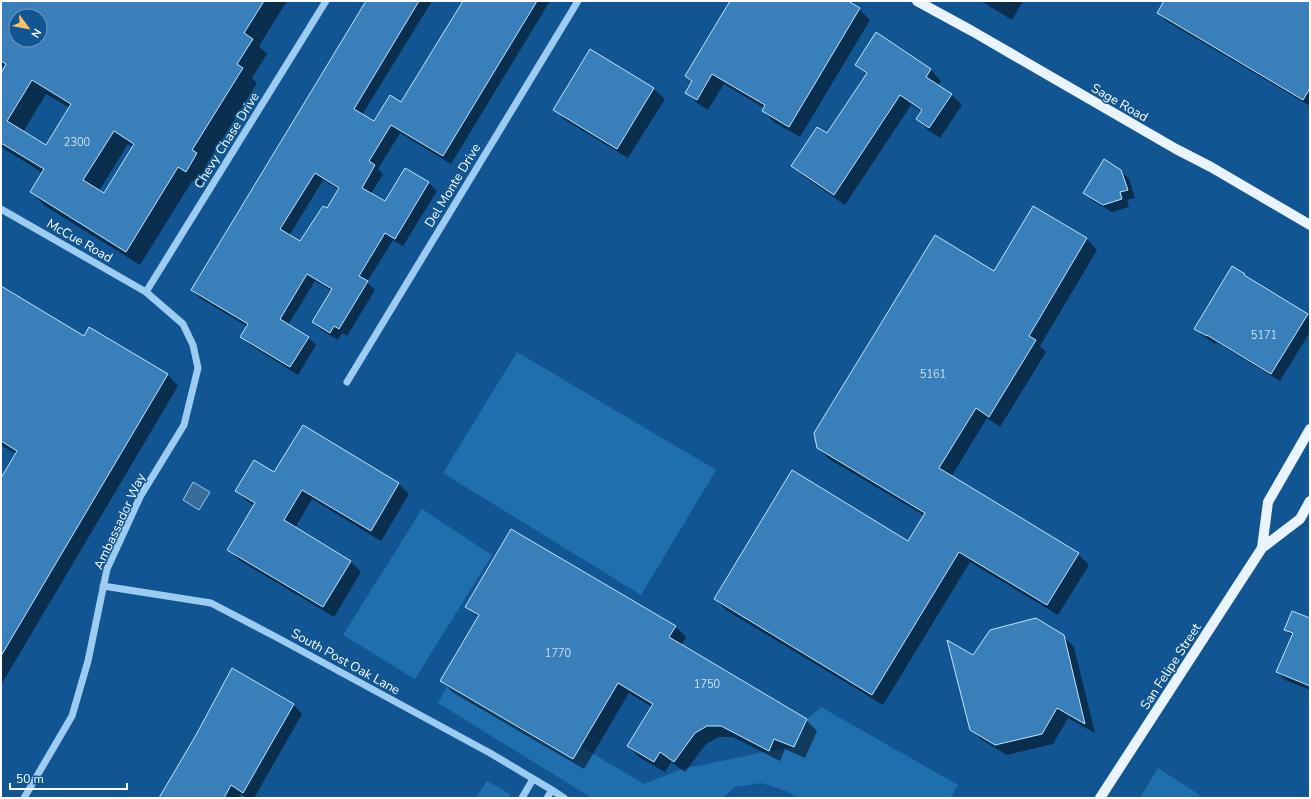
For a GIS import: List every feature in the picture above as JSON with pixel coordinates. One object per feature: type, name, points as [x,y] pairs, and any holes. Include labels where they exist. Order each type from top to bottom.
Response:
[{"type":"main road","name":"Sage Road","points":[[917,1],[1310,225]]},
{"type":"main road","name":"San Felipe Street","points":[[1262,548],[1268,502],[1310,429]]},
{"type":"main road","name":"San Felipe Street","points":[[1100,798],[1262,548],[1300,519],[1310,501]]},
{"type":"street","name":"Chevy Chase Drive","points":[[146,292],[326,1]]},
{"type":"street","name":"Del Monte Drive","points":[[347,382],[578,1]]},
{"type":"street","name":"McCue Road","points":[[1,209],[146,292]]},
{"type":"street","name":"Ambassador Way","points":[[24,798],[72,716],[88,661],[107,569],[140,497],[184,425],[198,368],[193,345],[183,324],[146,292]]},
{"type":"street","name":"South Post Oak Lane","points":[[103,586],[211,603],[297,648],[490,754],[564,798]]},
{"type":"street","points":[[522,798],[534,779]]},
{"type":"street","points":[[547,798],[552,790]]},
{"type":"shaded area","points":[[517,352],[716,470],[641,595],[443,473]]},
{"type":"shaded area","points":[[193,482],[210,492],[199,510],[183,500]]},
{"type":"shaded area","points":[[422,509],[492,555],[415,679],[343,635]]},
{"type":"shaded area","points":[[455,672],[644,784],[682,769],[794,747],[807,719],[821,707],[958,785],[951,798],[798,798],[786,791],[761,783],[735,787],[722,798],[592,798],[438,703]]},
{"type":"shaded area","points":[[1158,768],[1200,795],[1198,798],[1140,798]]},
{"type":"shaded area","points":[[487,781],[510,794],[508,798],[476,798]]},
{"type":"building","points":[[1,1],[264,1],[244,33],[253,39],[237,64],[243,68],[192,150],[197,153],[186,172],[178,167],[126,252],[30,192],[44,169],[1,143],[1,73],[6,64],[1,61]],"holes":[[[32,80],[71,104],[46,145],[7,121]],[[114,131],[134,144],[104,193],[83,180]]]},
{"type":"building","points":[[366,1],[419,1],[354,109],[374,121],[390,95],[401,102],[463,1],[537,1],[443,156],[391,125],[369,161],[375,165],[362,188],[385,201],[405,168],[429,182],[395,239],[385,233],[359,276],[368,281],[339,329],[334,326],[330,333],[312,322],[332,289],[307,274],[280,319],[309,337],[290,367],[240,337],[248,324],[191,290]],"holes":[[[315,173],[339,188],[327,208],[323,206],[300,241],[280,229]]]},
{"type":"building","points":[[730,1],[848,1],[860,8],[789,127],[762,111],[765,105],[712,74],[697,100],[685,93],[692,81],[685,76]]},
{"type":"building","points":[[1164,1],[1310,1],[1310,88],[1303,100],[1157,13]]},
{"type":"building","points":[[876,32],[931,69],[926,77],[952,94],[929,128],[916,119],[922,110],[900,95],[834,195],[791,166],[817,127],[827,133],[867,73],[855,65]]},
{"type":"building","points":[[590,49],[654,88],[617,149],[553,110]]},
{"type":"building","points":[[1104,159],[1121,170],[1128,190],[1120,192],[1122,199],[1103,205],[1083,193]]},
{"type":"building","points":[[1033,206],[1087,238],[1029,336],[1036,340],[989,417],[976,408],[939,468],[1079,553],[1047,605],[959,552],[872,695],[714,599],[792,470],[908,541],[925,513],[817,448],[814,433],[935,235],[994,271]]},
{"type":"building","points":[[1232,266],[1245,274],[1244,275],[1308,314],[1271,374],[1207,335],[1194,329]]},
{"type":"building","points":[[1,286],[84,336],[89,327],[168,374],[1,656],[1,478],[17,451],[1,441]]},
{"type":"building","points":[[303,425],[399,483],[371,531],[302,490],[284,520],[351,561],[323,607],[227,550],[255,503],[235,491],[254,460],[274,472]]},
{"type":"building","points":[[511,529],[676,626],[669,637],[807,719],[794,747],[774,739],[769,751],[721,726],[707,726],[695,733],[674,762],[660,752],[654,762],[627,746],[653,704],[618,683],[573,759],[440,681],[479,615],[465,607]]},
{"type":"building","points":[[1292,611],[1310,618],[1310,686],[1276,672],[1293,633],[1284,630]]},
{"type":"building","points":[[1036,618],[1064,635],[1085,724],[1057,708],[1042,734],[995,745],[970,730],[947,640],[973,655],[990,630]]},
{"type":"building","points":[[232,668],[294,704],[243,793],[231,785],[224,798],[159,798],[196,735]]}]
